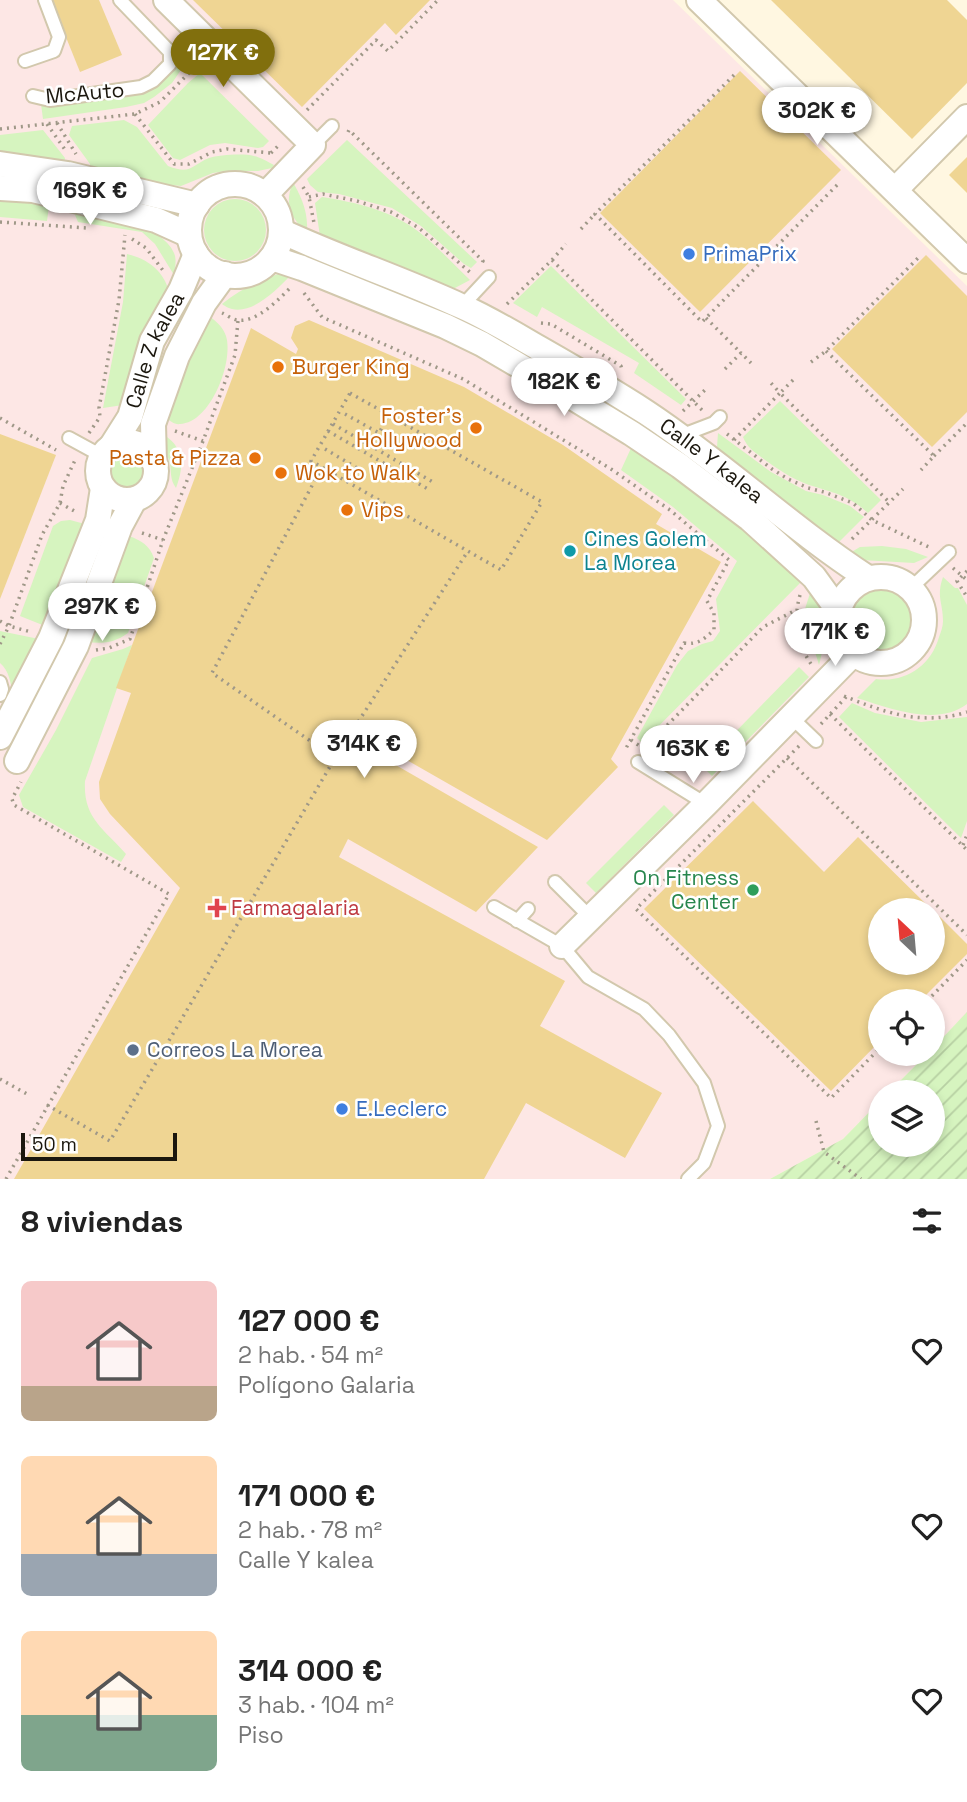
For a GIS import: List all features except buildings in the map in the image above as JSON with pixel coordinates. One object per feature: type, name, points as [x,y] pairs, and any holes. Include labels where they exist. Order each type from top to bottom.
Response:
[{"type":"street","points":[[166,0],[313,145],[265,195]]},
{"type":"street","points":[[699,0],[967,261]]},
{"type":"street","points":[[895,190],[967,117]]},
{"type":"street","points":[[0,164],[68,174],[197,205]]},
{"type":"street","points":[[237,184],[252,187],[265,195],[280,218],[278,246],[272,257],[251,273],[238,275],[225,275],[204,264],[192,244],[189,220],[207,193],[221,186],[237,184]]},
{"type":"street","points":[[0,188],[33,190],[156,220],[192,244]]},
{"type":"street","name":"Calle Y kalea","points":[[281,231],[462,306],[645,412],[680,425],[835,556],[868,578]]},
{"type":"street","name":"Calle Z kalea","points":[[95,448],[130,416],[152,341],[181,290],[192,244]]},
{"type":"street","name":"Calle Y kalea","points":[[272,257],[445,326],[482,344],[631,433],[750,519],[814,577],[838,610]]},
{"type":"street","name":"Calle Z kalea","points":[[155,462],[153,424],[177,356],[204,303],[225,275]]},
{"type":"street","points":[[119,443],[137,444],[144,448],[155,462],[155,481],[150,490],[134,500],[120,500],[103,488],[97,472],[99,464],[95,448],[119,443]]},
{"type":"street","points":[[0,737],[51,638],[98,520],[103,488]]},
{"type":"street","points":[[17,761],[76,646],[120,526],[134,500]]},
{"type":"street","points":[[889,576],[900,580],[911,588],[922,603],[925,615],[922,636],[914,650],[887,664],[869,662],[853,654],[842,639],[838,626],[838,610],[845,596],[854,585],[868,578],[889,576]]},
{"type":"street","points":[[562,946],[853,654]]},
{"type":"lane","name":"McAuto","points":[[25,61],[54,51],[59,37],[45,0]]},
{"type":"lane","name":"McAuto","points":[[33,96],[50,100],[141,87],[153,81],[170,64],[170,52],[120,0]]},
{"type":"lane","points":[[313,145],[332,126]]},
{"type":"lane","points":[[462,306],[489,277]]},
{"type":"lane","points":[[680,425],[714,423],[720,417]]},
{"type":"lane","points":[[69,438],[95,448]]},
{"type":"lane","points":[[911,588],[949,552]]},
{"type":"lane","points":[[0,682],[0,695]]},
{"type":"lane","points":[[791,717],[816,735]]},
{"type":"lane","points":[[638,762],[706,804]]},
{"type":"lane","points":[[555,882],[591,918]]},
{"type":"lane","points":[[494,907],[562,946],[588,976],[644,1009],[669,1035],[704,1083],[718,1126],[704,1163],[688,1179]]},
{"type":"lane","points":[[517,921],[528,909]]},
{"type":"path","points":[[303,114],[376,40],[388,51],[438,0]]},
{"type":"path","points":[[581,229],[734,75]]},
{"type":"path","points":[[135,114],[174,164],[189,164],[212,152],[227,149],[271,153],[280,162]]},
{"type":"path","points":[[47,124],[71,159]]},
{"type":"path","points":[[309,197],[323,194],[391,212],[419,228],[472,274],[484,261],[349,130],[341,138]]},
{"type":"path","points":[[298,181],[309,197],[315,228]]},
{"type":"path","points":[[595,214],[702,322],[840,182]]},
{"type":"path","points":[[0,222],[90,228]]},
{"type":"path","points":[[0,644],[75,461],[95,448],[94,425],[100,417],[99,408],[119,300],[125,235],[146,248],[166,275]]},
{"type":"path","points":[[499,299],[506,305],[566,244]]},
{"type":"path","points":[[811,362],[826,351],[920,257]]},
{"type":"path","points":[[552,260],[704,413]]},
{"type":"path","points":[[214,309],[238,320],[251,318],[270,307],[298,281]]},
{"type":"path","points":[[302,290],[306,299],[322,317],[463,379],[611,469],[670,510],[729,561],[707,601],[714,613],[714,630],[693,644],[684,643],[623,753]]},
{"type":"path","points":[[706,318],[751,363]]},
{"type":"path","points":[[89,651],[109,648],[130,639],[163,540],[235,355],[238,320]]},
{"type":"path","points":[[826,351],[934,456]]},
{"type":"path","points":[[725,369],[741,353]]},
{"type":"path","points":[[734,440],[793,380]]},
{"type":"path","points":[[770,382],[889,502]]},
{"type":"path","points":[[680,425],[693,402],[707,388]]},
{"type":"path","points":[[350,393],[389,415],[542,502],[501,570],[311,461],[350,393]]},
{"type":"path","points":[[345,414],[379,433],[389,415]]},
{"type":"path","points":[[0,418],[75,461]]},
{"type":"path","points":[[921,470],[967,423]]},
{"type":"path","points":[[332,424],[433,482]]},
{"type":"path","points":[[166,428],[203,441]]},
{"type":"path","points":[[723,430],[788,479],[853,503],[872,520],[931,548]]},
{"type":"path","points":[[328,431],[428,489]]},
{"type":"path","points":[[325,449],[357,468],[348,482]]},
{"type":"path","points":[[322,467],[212,673],[335,758]]},
{"type":"path","points":[[849,542],[903,489]]},
{"type":"path","points":[[60,503],[77,512]]},
{"type":"path","points":[[132,529],[163,540]]},
{"type":"path","points":[[47,1105],[110,1141],[335,758],[468,551]]},
{"type":"path","points":[[951,566],[967,580]]},
{"type":"path","points":[[967,571],[957,581],[967,597]]},
{"type":"path","points":[[801,592],[796,610],[800,643],[816,672]]},
{"type":"path","points":[[631,740],[644,749],[763,627],[796,610]]},
{"type":"path","points":[[0,621],[41,635]]},
{"type":"path","points":[[837,693],[909,718],[935,718],[967,712]]},
{"type":"path","points":[[816,735],[830,714],[847,696]]},
{"type":"path","points":[[830,714],[967,850]]},
{"type":"path","points":[[800,745],[636,909],[831,1098],[868,1060]]},
{"type":"path","points":[[787,758],[967,935]]},
{"type":"path","points":[[6,1179],[169,894],[13,805],[12,799]]},
{"type":"path","points":[[962,845],[967,835]]},
{"type":"path","points":[[939,989],[967,960]]},
{"type":"path","points":[[0,1079],[27,1094]]},
{"type":"path","points":[[816,1121],[824,1152],[862,1179]]},
{"type":"shaded area","points":[[0,0],[673,0],[967,286],[967,1012],[945,1035],[945,989],[868,989],[868,1066],[915,1066],[901,1080],[868,1080],[868,1113],[843,1139],[770,1179],[0,1179]]},
{"type":"green space","points":[[174,43],[183,51],[185,64],[172,83],[144,103],[43,119],[41,104],[149,90],[175,64],[177,54]]},
{"type":"green space","points":[[200,73],[269,141],[263,147],[225,143],[210,145],[180,160],[173,158],[148,125]]},
{"type":"green space","points":[[124,120],[137,127],[168,166],[176,169],[186,170],[209,158],[231,155],[256,157],[274,165],[272,168],[258,171],[213,173],[181,186],[149,183],[90,169],[90,164],[69,135],[72,126]]},
{"type":"green space","points":[[43,130],[65,158],[64,164],[0,152],[0,135]]},
{"type":"green space","points":[[347,140],[477,262],[471,268],[464,264],[421,226],[392,208],[339,194],[318,192],[310,185],[307,179]]},
{"type":"green space","points":[[294,184],[304,207],[307,232],[297,222],[289,205]]},
{"type":"green space","points":[[0,197],[49,206],[47,221],[0,217]]},
{"type":"green space","points":[[322,197],[360,205],[398,218],[426,237],[470,280],[453,289],[320,236],[315,203]]},
{"type":"green space","points":[[235,199],[257,208],[266,230],[257,252],[235,261],[213,252],[204,230],[213,208]]},
{"type":"green space","points":[[78,212],[132,224],[158,235],[168,243],[174,253],[174,275],[155,244],[142,232],[78,222],[75,215]]},
{"type":"green space","points":[[127,254],[154,267],[169,292],[123,405],[103,408],[123,302]]},
{"type":"green space","points":[[551,266],[686,399],[681,405],[634,373],[639,363],[542,307],[537,317],[513,303]]},
{"type":"green space","points":[[278,274],[291,275],[257,304],[240,310],[222,304],[248,286]]},
{"type":"green space","points":[[209,316],[219,324],[226,336],[227,360],[223,375],[218,389],[201,413],[191,421],[174,423],[166,418],[186,360]]},
{"type":"green space","points":[[780,401],[881,500],[868,513],[847,498],[790,476],[748,446],[743,437]]},
{"type":"green space","points":[[161,433],[174,444],[180,457],[181,472],[176,488],[172,481]]},
{"type":"green space","points":[[718,433],[771,472],[806,491],[850,506],[864,517],[835,546],[721,452],[717,447]]},
{"type":"green space","points":[[632,446],[741,525],[804,579],[642,743],[637,738],[677,665],[688,651],[713,641],[720,631],[716,599],[737,561],[673,507],[621,470]]},
{"type":"green space","points":[[126,453],[139,459],[145,472],[139,485],[126,491],[113,485],[107,472],[113,459]]},
{"type":"green space","points":[[70,520],[85,524],[45,626],[20,616],[53,526]]},
{"type":"green space","points":[[129,536],[144,544],[154,558],[128,633],[108,642],[86,642]]},
{"type":"green space","points":[[860,547],[906,549],[928,557],[914,563],[861,560],[848,554]]},
{"type":"green space","points":[[943,577],[958,588],[967,605],[967,704],[955,711],[927,715],[857,698],[876,679],[887,680],[907,675],[930,656],[943,625],[940,595]]},
{"type":"green space","points":[[811,590],[821,609],[824,626],[824,644],[819,665],[805,609]]},
{"type":"green space","points":[[882,590],[904,599],[913,621],[904,643],[882,652],[860,643],[851,621],[860,599]]},
{"type":"green space","points":[[0,631],[39,639],[13,695],[8,673],[0,663]]},
{"type":"green space","points":[[132,645],[85,781],[85,794],[91,814],[126,854],[121,862],[23,807],[19,795],[92,658]]},
{"type":"green space","points":[[799,667],[809,677],[712,776],[702,766]]},
{"type":"green space","points":[[852,703],[875,713],[921,722],[967,717],[967,821],[961,838],[839,717]]},
{"type":"green space","points":[[664,805],[674,815],[596,893],[586,883]]},
{"type":"green space","points":[[967,1012],[967,1179],[770,1179],[843,1139],[868,1113],[868,1157],[945,1157],[945,1080],[901,1080],[915,1066],[945,1066],[945,1035]]},
{"type":"place","name":"PrimaPrix","points":[[689,254]]},
{"type":"place","name":"Burger King","points":[[278,367]]},
{"type":"place","name":"Foster's Hollywood","points":[[476,428]]},
{"type":"place","name":"Pasta & Pizza","points":[[255,458]]},
{"type":"place","name":"Wok to Walk","points":[[281,473]]},
{"type":"place","name":"Vips","points":[[347,510]]},
{"type":"place","name":"Cines Golem La Morea","points":[[570,551]]},
{"type":"place","name":"On Fitness Center","points":[[753,890]]},
{"type":"place","name":"Farmagalaria","points":[[217,908]]},
{"type":"place","name":"Correos La Morea","points":[[133,1050]]},
{"type":"place","name":"E.Leclerc","points":[[342,1109]]}]
